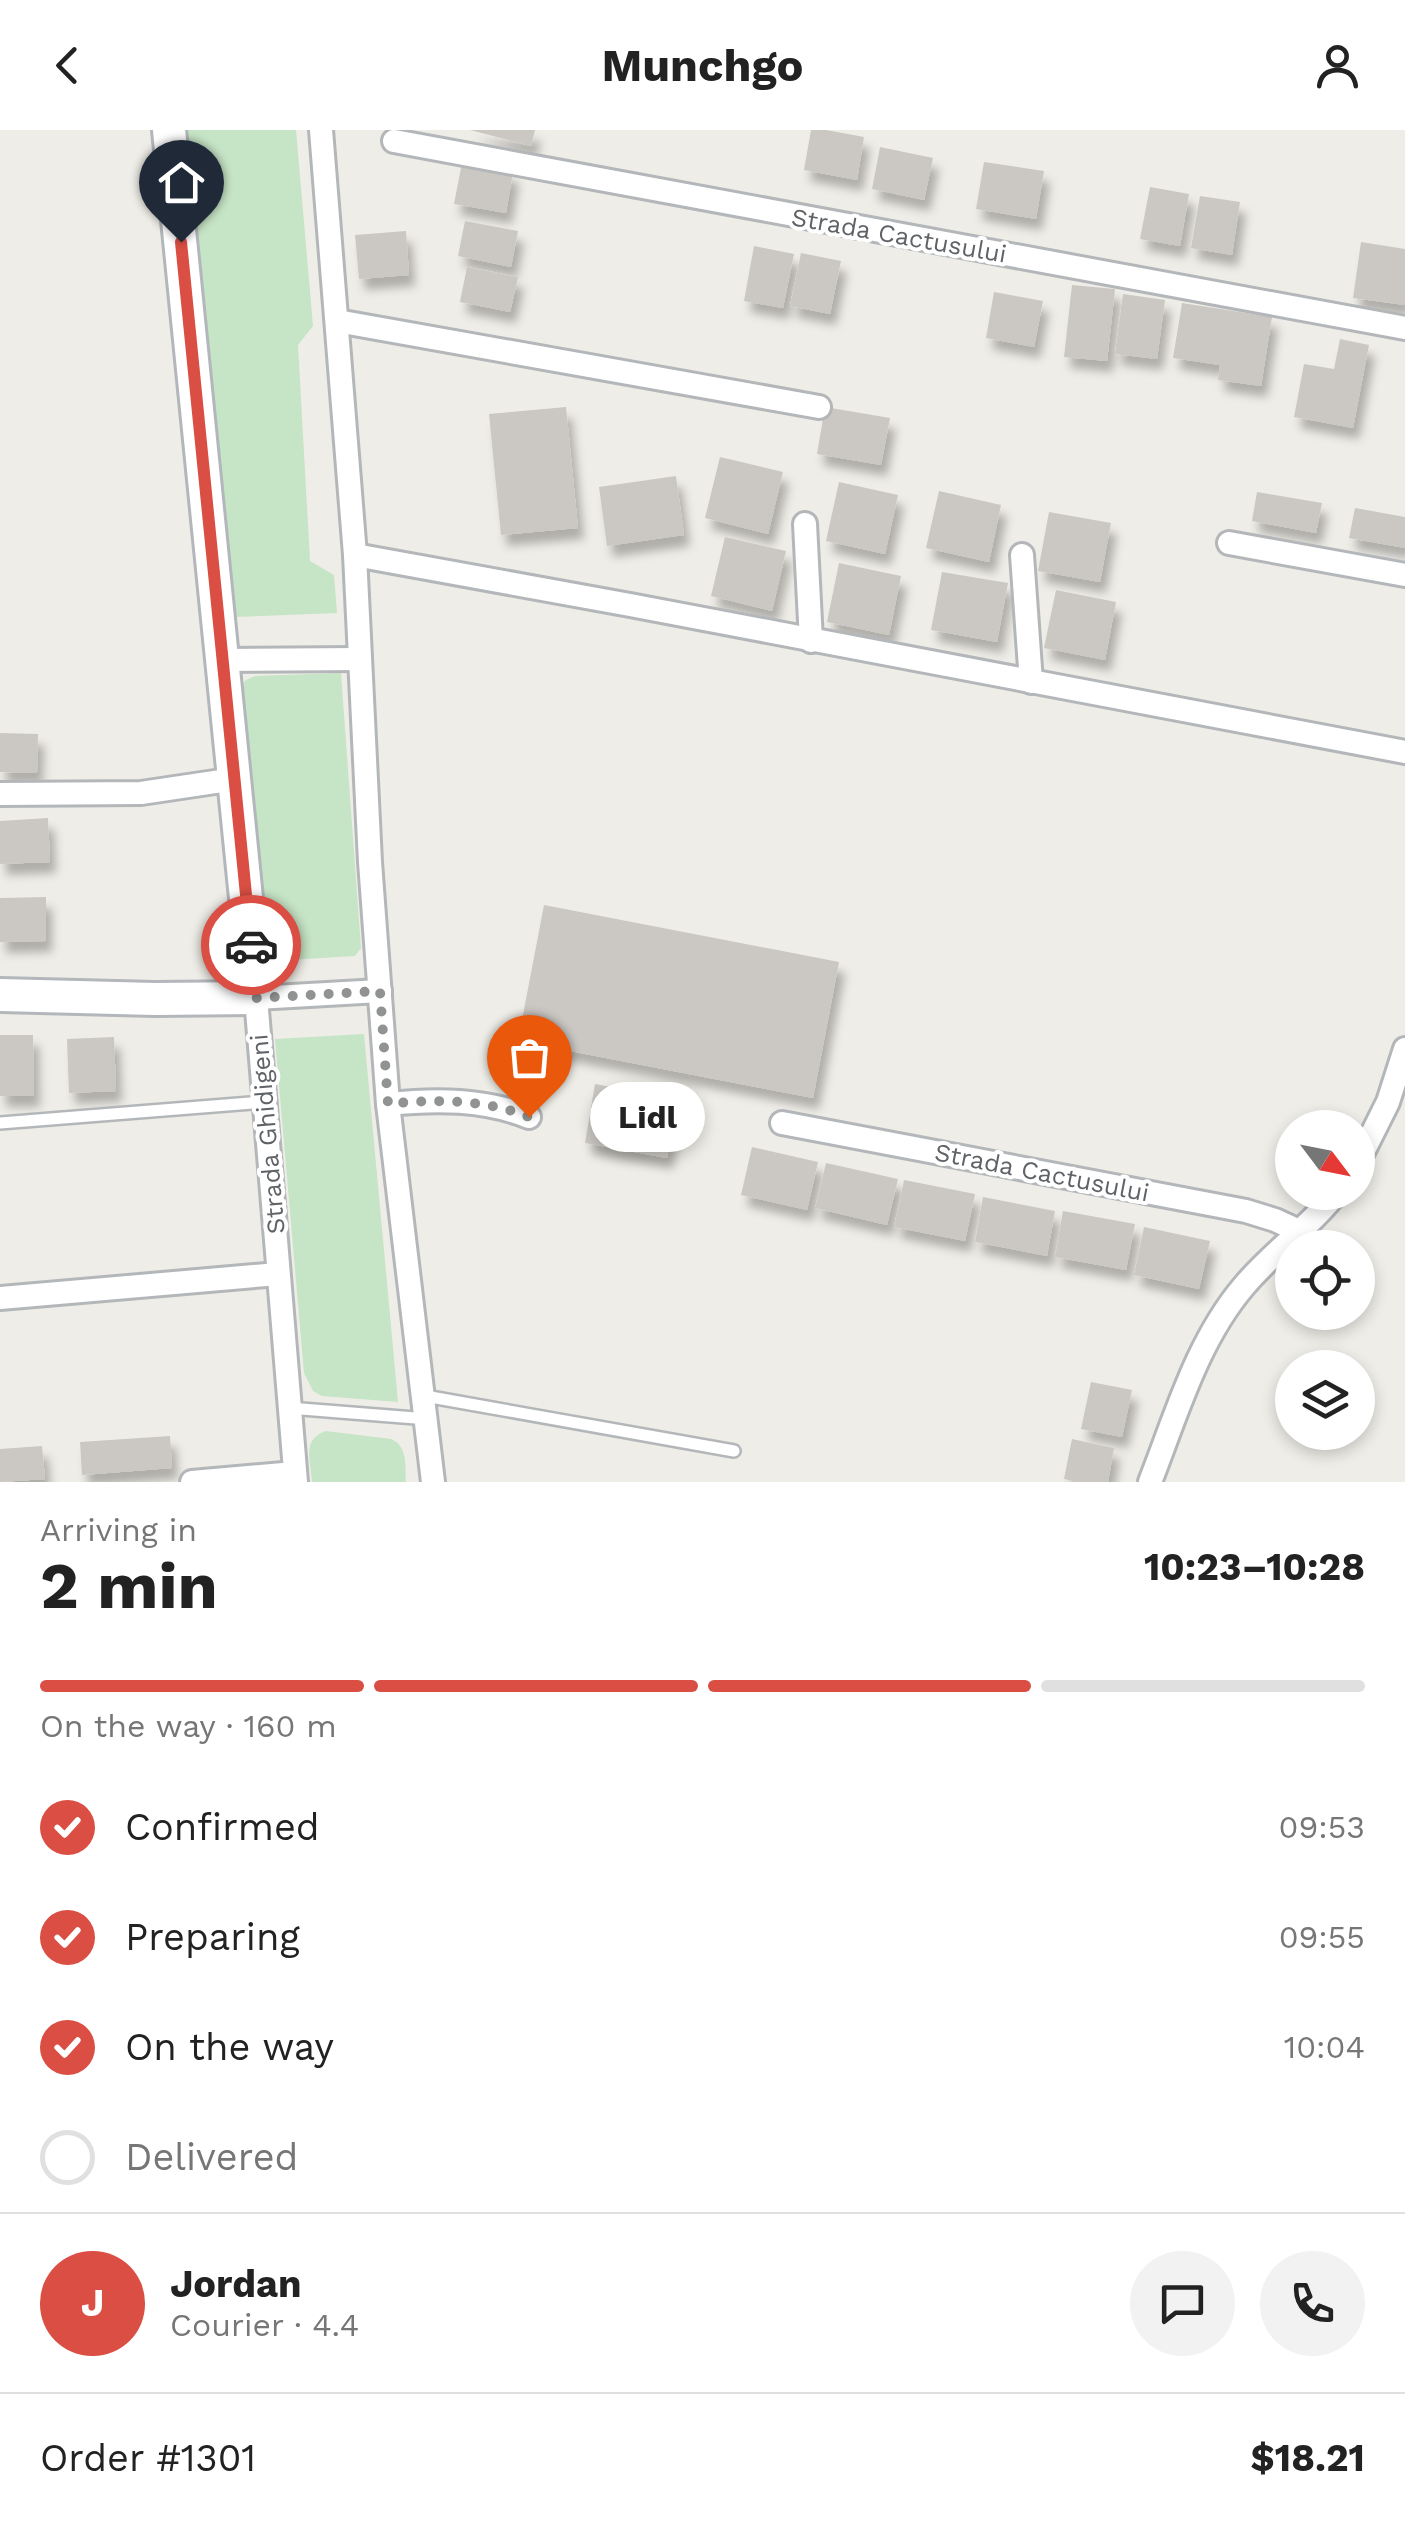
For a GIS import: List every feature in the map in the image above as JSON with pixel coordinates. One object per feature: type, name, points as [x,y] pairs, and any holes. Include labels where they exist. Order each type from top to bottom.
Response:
[{"type":"street","name":"Strada Ghidigeni","points":[[170,130],[256,998],[295,1477]]},
{"type":"street","points":[[320,130],[356,555],[388,1104],[434,1482]]},
{"type":"street","name":"Strada Cactusului","points":[[394,141],[1405,328]]},
{"type":"street","points":[[337,320],[819,407]]},
{"type":"street","points":[[805,524],[811,641]]},
{"type":"street","points":[[1229,544],[1405,575]]},
{"type":"street","points":[[356,555],[1405,752]]},
{"type":"street","points":[[1022,555],[1031,682]]},
{"type":"street","points":[[223,660],[360,659]]},
{"type":"street","points":[[0,794],[141,793],[235,779]]},
{"type":"street","points":[[0,995],[256,998],[380,991]]},
{"type":"street","points":[[1375,1128],[1388,1102],[1405,1048]]},
{"type":"street","points":[[388,1104],[423,1100],[474,1104],[506,1108],[529,1117]]},
{"type":"street","name":"Strada Cactusului","points":[[782,1123],[1246,1212],[1297,1230]]},
{"type":"street","points":[[1300,1230],[1322,1210]]},
{"type":"street","points":[[1150,1482],[1218,1322],[1275,1252]]},
{"type":"street","points":[[0,1298],[278,1274]]},
{"type":"street","points":[[192,1482],[295,1477]]},
{"type":"lane","points":[[0,1123],[264,1102]]},
{"type":"lane","points":[[289,1408],[426,1408],[734,1451]]},
{"type":"green space","points":[[184,130],[296,130],[313,326],[298,345],[310,561],[334,575],[337,613],[234,617]]},
{"type":"green space","points":[[341,673],[361,948],[355,956],[272,961],[264,951],[242,685],[255,676]]},
{"type":"green space","points":[[364,1034],[398,1402],[322,1396],[313,1391],[304,1373],[275,1039]]},
{"type":"green space","points":[[326,1431],[396,1442],[404,1457],[406,1482],[312,1482],[310,1445]]},
{"type":"building","points":[[470,130],[535,130],[531,146]]},
{"type":"building","points":[[811,130],[864,137],[857,180],[804,170]]},
{"type":"building","points":[[880,147],[933,158],[924,200],[872,189]]},
{"type":"building","points":[[984,162],[1044,171],[1036,219],[976,209]]},
{"type":"building","points":[[462,163],[513,172],[506,213],[454,204]]},
{"type":"building","points":[[1150,187],[1189,194],[1180,246],[1140,239]]},
{"type":"building","points":[[1200,196],[1240,202],[1232,255],[1191,248]]},
{"type":"building","points":[[465,221],[518,231],[511,267],[458,256]]},
{"type":"building","points":[[406,231],[409,275],[359,279],[355,235]]},
{"type":"building","points":[[1361,242],[1405,249],[1405,305],[1353,298]]},
{"type":"building","points":[[754,246],[794,254],[783,308],[744,301]]},
{"type":"building","points":[[801,253],[841,261],[830,314],[790,306]]},
{"type":"building","points":[[467,267],[518,277],[510,312],[460,302]]},
{"type":"building","points":[[1072,285],[1115,289],[1107,361],[1064,357]]},
{"type":"building","points":[[994,292],[1043,301],[1034,347],[986,338]]},
{"type":"building","points":[[1123,294],[1165,300],[1157,359],[1115,354]]},
{"type":"building","points":[[1182,303],[1272,317],[1261,386],[1218,380],[1220,365],[1173,358]]},
{"type":"building","points":[[1340,339],[1369,345],[1353,428],[1294,417],[1304,364],[1334,369]]},
{"type":"building","points":[[566,407],[578,528],[501,535],[489,414]]},
{"type":"building","points":[[825,407],[890,418],[881,465],[817,454]]},
{"type":"building","points":[[720,457],[783,472],[768,534],[705,518]]},
{"type":"building","points":[[676,476],[684,535],[607,546],[599,487]]},
{"type":"building","points":[[839,482],[898,495],[885,554],[826,541]]},
{"type":"building","points":[[939,491],[1001,505],[989,562],[926,548]]},
{"type":"building","points":[[1257,492],[1322,503],[1316,533],[1252,521]]},
{"type":"building","points":[[1355,508],[1405,517],[1405,548],[1349,538]]},
{"type":"building","points":[[1049,512],[1111,523],[1100,582],[1038,571]]},
{"type":"building","points":[[725,537],[786,551],[772,611],[711,596]]},
{"type":"building","points":[[839,563],[901,576],[889,635],[827,622]]},
{"type":"building","points":[[942,572],[1008,583],[997,642],[931,630]]},
{"type":"building","points":[[1056,590],[1116,602],[1105,660],[1044,648]]},
{"type":"building","points":[[0,733],[38,734],[37,773],[0,772]]},
{"type":"building","points":[[48,818],[50,862],[0,864],[0,821]]},
{"type":"building","points":[[46,897],[46,941],[0,942],[0,898]]},
{"type":"building","points":[[544,905],[839,962],[813,1098],[518,1041]]},
{"type":"building","points":[[0,1035],[33,1035],[34,1096],[0,1096]]},
{"type":"building","points":[[114,1037],[116,1091],[69,1093],[67,1039]]},
{"type":"building","points":[[595,1084],[678,1100],[667,1158],[585,1143]]},
{"type":"building","points":[[752,1147],[818,1162],[807,1210],[741,1195]]},
{"type":"building","points":[[826,1163],[898,1179],[887,1225],[815,1208]]},
{"type":"building","points":[[904,1180],[975,1194],[965,1241],[894,1227]]},
{"type":"building","points":[[983,1197],[1055,1211],[1047,1256],[975,1242]]},
{"type":"building","points":[[1063,1211],[1135,1224],[1126,1270],[1055,1257]]},
{"type":"building","points":[[1144,1227],[1210,1241],[1199,1289],[1134,1275]]},
{"type":"building","points":[[1091,1382],[1132,1390],[1122,1437],[1081,1429]]},
{"type":"building","points":[[170,1436],[172,1468],[82,1475],[80,1442]]},
{"type":"building","points":[[1072,1439],[1114,1448],[1108,1482],[1064,1479]]},
{"type":"building","points":[[42,1446],[45,1479],[0,1482],[0,1449]]},
{"type":"way so far","points":[[251,945],[256,998],[380,991],[388,1104],[444,1101],[506,1108],[529,1117]]},
{"type":"place","name":"Lidl","points":[[529,1117]]},
{"type":"route","points":[[181,242],[251,945]]}]
